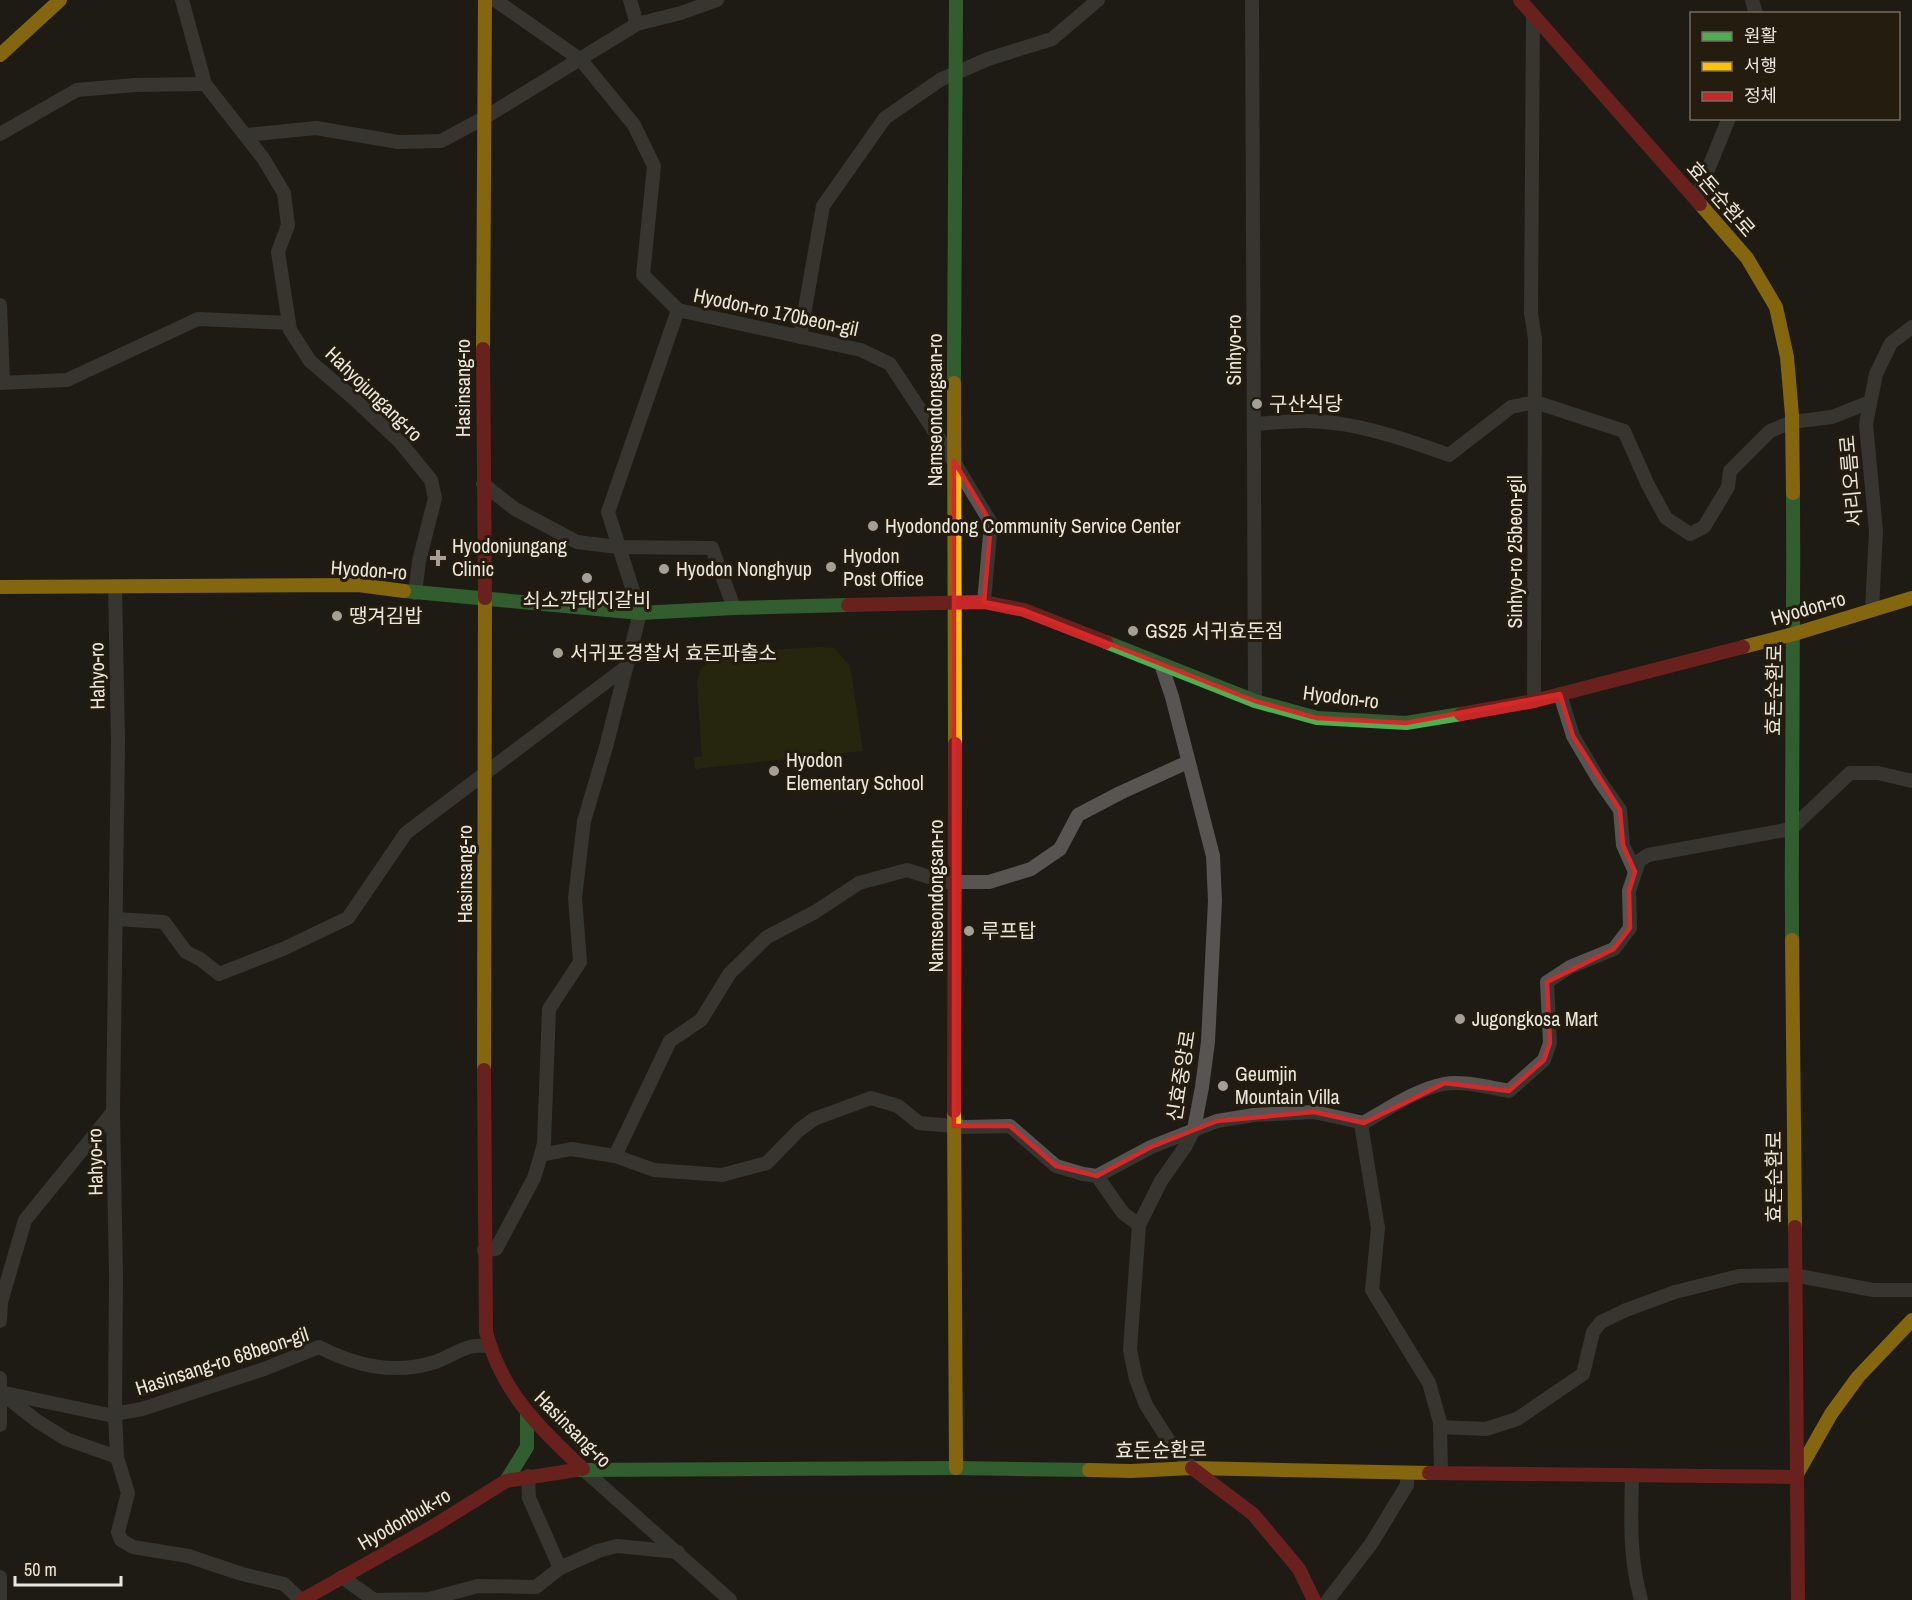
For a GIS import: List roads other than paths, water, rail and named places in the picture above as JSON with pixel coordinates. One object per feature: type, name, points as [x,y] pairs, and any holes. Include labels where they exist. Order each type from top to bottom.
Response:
[{"type":"street","points":[[1,53],[60,0]]},
{"type":"street","name":"Hahyojungang-ro","points":[[182,0],[205,84],[247,135],[284,194],[288,225],[278,252],[291,330],[310,361],[400,442],[431,480],[435,498],[419,561],[415,593]]},
{"type":"street","name":"Hasinsang-ro","points":[[485,0],[484,1250],[488,1346],[508,1387],[527,1414],[582,1469],[730,1600]]},
{"type":"street","name":"Hyodon-ro 170beon-gil","points":[[495,0],[580,60],[634,125],[654,166],[643,275],[678,310],[861,350],[890,364],[954,462],[990,523],[984,602]]},
{"type":"street","points":[[630,0],[637,24]]},
{"type":"street","points":[[247,135],[316,128],[398,142],[441,141],[484,118],[637,24],[681,13],[717,0]]},
{"type":"street","name":"Namseondongsan-ro","points":[[956,0],[954,462],[956,1468]]},
{"type":"street","points":[[801,336],[824,206],[885,118],[940,80],[988,59],[1052,39],[1098,0]]},
{"type":"street","name":"Sinhyo-ro","points":[[1252,0],[1255,701]]},
{"type":"street","name":"효돈순환로","points":[[1520,0],[1747,258],[1776,307],[1787,357],[1792,422],[1794,633],[1791,829],[1798,1600]]},
{"type":"street","name":"Sinhyo-ro 25beon-gil","points":[[1533,15],[1531,313],[1535,339],[1534,701]]},
{"type":"street","points":[[0,134],[76,90],[135,85],[205,84]]},
{"type":"street","points":[[1696,199],[1728,120]]},
{"type":"street","points":[[0,305],[2,383],[67,380],[198,319],[290,323]]},
{"type":"street","name":"Hyodon-ro 170beon-gil","points":[[640,613],[608,512],[678,310]]},
{"type":"street","name":"서리오름로","points":[[1872,610],[1876,531],[1866,424],[1876,374],[1891,343],[1912,327]]},
{"type":"street","points":[[1254,424],[1306,421],[1355,427],[1407,439],[1449,455],[1512,407],[1535,402],[1624,431],[1666,518],[1690,534],[1704,527],[1728,487],[1730,471],[1770,431],[1792,422],[1832,417],[1870,402]]},
{"type":"street","points":[[483,484],[515,509],[577,542],[618,547],[712,548],[734,608]]},
{"type":"street","name":"Hyodon-ro","points":[[0,587],[358,585],[415,593],[640,613],[734,608],[984,602],[1024,610],[1255,701],[1317,718],[1406,723],[1534,701],[1794,633],[1912,598]]},
{"type":"street","name":"Hahyo-ro","points":[[115,586],[118,742],[113,1112],[116,1275],[115,1414],[117,1457],[128,1493],[118,1532],[121,1540],[133,1547],[189,1556],[242,1574],[285,1584],[302,1600]]},
{"type":"street","points":[[484,1250],[496,1249],[534,1178],[544,1143],[549,1009],[580,962],[575,898],[584,821],[606,747],[640,613]]},
{"type":"street","name":"신효중앙로","points":[[1161,664],[1213,856],[1215,901],[1208,1042],[1203,1087],[1194,1129],[1185,1147],[1161,1181],[1139,1225],[1130,1350],[1136,1379],[1146,1405],[1167,1438],[1191,1468]]},
{"type":"street","points":[[116,919],[164,922],[186,952],[200,959],[219,974],[283,949],[348,918],[406,833],[626,668]]},
{"type":"street","points":[[1560,694],[1573,736],[1620,810],[1623,844],[1635,872]]},
{"type":"street","points":[[615,1156],[670,1041],[701,1020],[730,973],[766,937],[815,912],[859,882],[907,870],[945,882],[989,882],[1031,869],[1060,849],[1078,815],[1188,762]]},
{"type":"street","points":[[541,1155],[571,1149],[615,1156],[654,1170],[722,1175],[767,1163],[799,1130],[814,1119],[871,1098],[898,1106],[919,1123],[954,1126],[1010,1126],[1056,1166],[1097,1176],[1151,1146],[1217,1121],[1254,1115],[1314,1112],[1362,1124],[1410,1097],[1445,1083],[1509,1091],[1544,1060],[1550,1043],[1547,982],[1570,967],[1614,949],[1630,928],[1629,891],[1639,861],[1648,855],[1791,829],[1850,773],[1878,773],[1912,781]]},
{"type":"street","points":[[0,1321],[1,1302],[25,1220],[113,1112]]},
{"type":"street","points":[[1362,1124],[1378,1227],[1372,1290],[1429,1383],[1440,1427],[1441,1473]]},
{"type":"street","points":[[1097,1176],[1123,1213],[1139,1225]]},
{"type":"street","points":[[1440,1427],[1486,1429],[1518,1419],[1582,1374],[1593,1332],[1601,1322],[1675,1292],[1739,1276],[1794,1275],[1873,1290],[1912,1290]]},
{"type":"street","points":[[1796,1477],[1831,1414],[1858,1377],[1912,1320]]},
{"type":"street","name":"Hasinsang-ro 68beon-gil","points":[[0,1392],[109,1415],[142,1409],[264,1369],[319,1347],[343,1359],[375,1367],[395,1367],[416,1366],[437,1361],[471,1346],[488,1346]]},
{"type":"street","points":[[0,1377],[0,1425]]},
{"type":"street","points":[[0,1392],[37,1421],[66,1439],[117,1457]]},
{"type":"street","points":[[506,1481],[527,1447],[527,1414]]},
{"type":"street","name":"효돈순환로","points":[[528,1476],[582,1469],[956,1468],[1131,1471],[1191,1468],[1796,1477]]},
{"type":"street","points":[[1191,1468],[1253,1514],[1299,1569],[1314,1600]]},
{"type":"street","points":[[1328,1600],[1371,1545],[1407,1485],[1407,1473]]},
{"type":"street","points":[[1632,1475],[1631,1550],[1641,1600]]},
{"type":"street","points":[[528,1476],[529,1498],[560,1568]]},
{"type":"street","name":"Hyodonbuk-ro","points":[[302,1600],[432,1527],[506,1481],[528,1476]]},
{"type":"street","points":[[342,1577],[374,1600],[429,1599],[478,1586],[536,1587],[560,1568],[598,1551],[617,1546],[678,1552]]},
{"type":"street","points":[[0,1577],[0,1600]]},
{"type":"street","points":[[501,1600],[511,1586]]},
{"type":"place","name":"구산식당","points":[[1257,404]]},
{"type":"place","name":"Hyodondong Community Service Center","points":[[873,526]]},
{"type":"place","name":"Hyodonjungang Clinic","points":[[438,558]]},
{"type":"place","name":"Hyodon Post Office","points":[[831,567]]},
{"type":"place","name":"Hyodon Nonghyup","points":[[664,569]]},
{"type":"place","name":"쇠소깍돼지갈비","points":[[587,578]]},
{"type":"place","name":"땡겨김밥","points":[[337,616]]},
{"type":"place","name":"GS25 서귀효돈점","points":[[1133,631]]},
{"type":"place","name":"서귀포경찰서 효돈파출소","points":[[558,653]]},
{"type":"place","name":"Hyodon Elementary School","points":[[774,771]]},
{"type":"place","name":"루프탑","points":[[969,931]]},
{"type":"place","name":"Jugongkosa Mart","points":[[1460,1019]]},
{"type":"place","name":"Geumjin Mountain Villa","points":[[1223,1086]]}]
